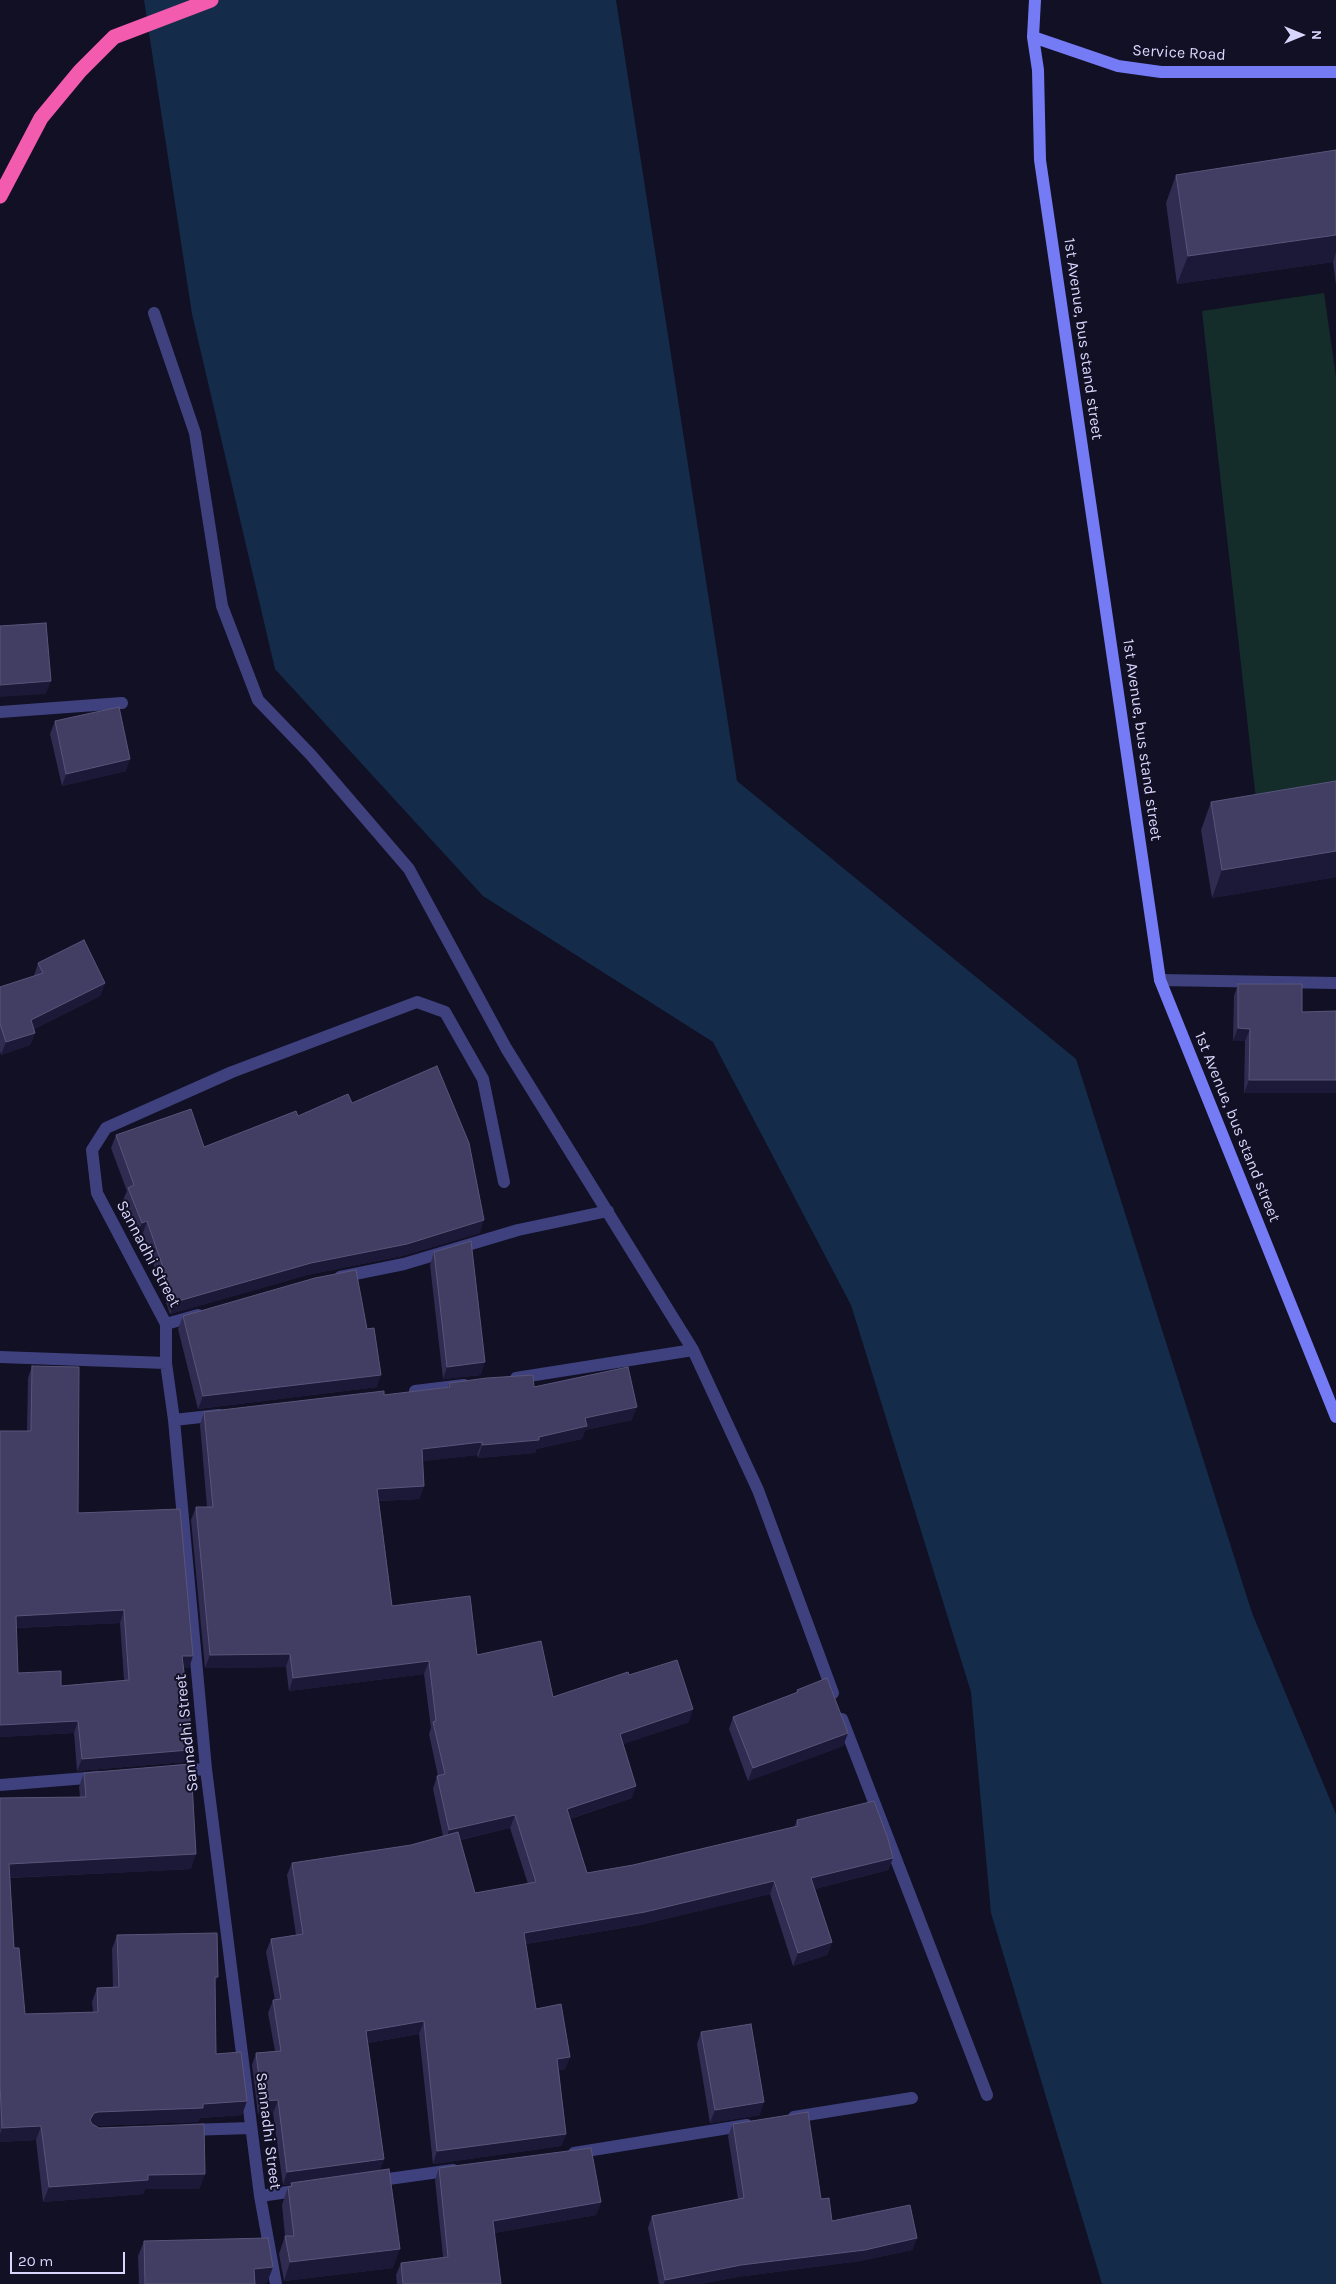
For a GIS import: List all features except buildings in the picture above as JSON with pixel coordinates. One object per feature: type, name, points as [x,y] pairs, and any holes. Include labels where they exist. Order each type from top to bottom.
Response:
[{"type":"highway","points":[[0,196],[41,118],[80,71],[114,38],[211,0]]},
{"type":"street","points":[[1033,38],[1035,0]]},
{"type":"street","name":"Service Road","points":[[1033,38],[1118,66],[1162,72],[1336,72]]},
{"type":"street","name":"1st Avenue, bus stand street","points":[[1033,38],[1038,70],[1040,160],[1160,980],[1336,1417]]},
{"type":"street","points":[[154,313],[195,433],[222,606],[258,700],[311,754],[408,869],[506,1048],[693,1350],[758,1490],[855,1755],[987,2095]]},
{"type":"street","points":[[0,712],[122,703]]},
{"type":"street","points":[[1160,980],[1336,983]]},
{"type":"street","name":"Sannadhi Street","points":[[276,2284],[260,2196],[206,1769],[174,1420],[166,1363],[166,1324],[97,1193],[92,1150],[106,1128],[232,1072],[417,1002],[445,1012],[483,1080],[504,1182]]},
{"type":"street","points":[[328,1279],[404,1264],[518,1230],[608,1211]]},
{"type":"street","points":[[166,1324],[214,1310]]},
{"type":"street","points":[[507,1380],[693,1350]]},
{"type":"street","points":[[0,1357],[166,1363]]},
{"type":"street","points":[[399,1393],[478,1384]]},
{"type":"street","points":[[174,1420],[233,1413]]},
{"type":"street","points":[[157,1772],[206,1769]]},
{"type":"street","points":[[0,1785],[108,1776]]},
{"type":"street","points":[[784,2119],[912,2098]]},
{"type":"street","points":[[559,2155],[755,2124]]},
{"type":"street","points":[[172,2131],[251,2128]]},
{"type":"street","points":[[366,2182],[462,2168]]},
{"type":"street","points":[[260,2196],[318,2188]]},
{"type":"green space","points":[[1324,293],[1336,377],[1336,794],[1257,809],[1202,311]]},
{"type":"water","points":[[144,0],[616,0],[737,781],[1076,1059],[1252,1613],[1336,1814],[1336,2284],[1102,2284],[991,1913],[971,1692],[851,1305],[713,1042],[483,896],[275,669],[192,314]]}]
